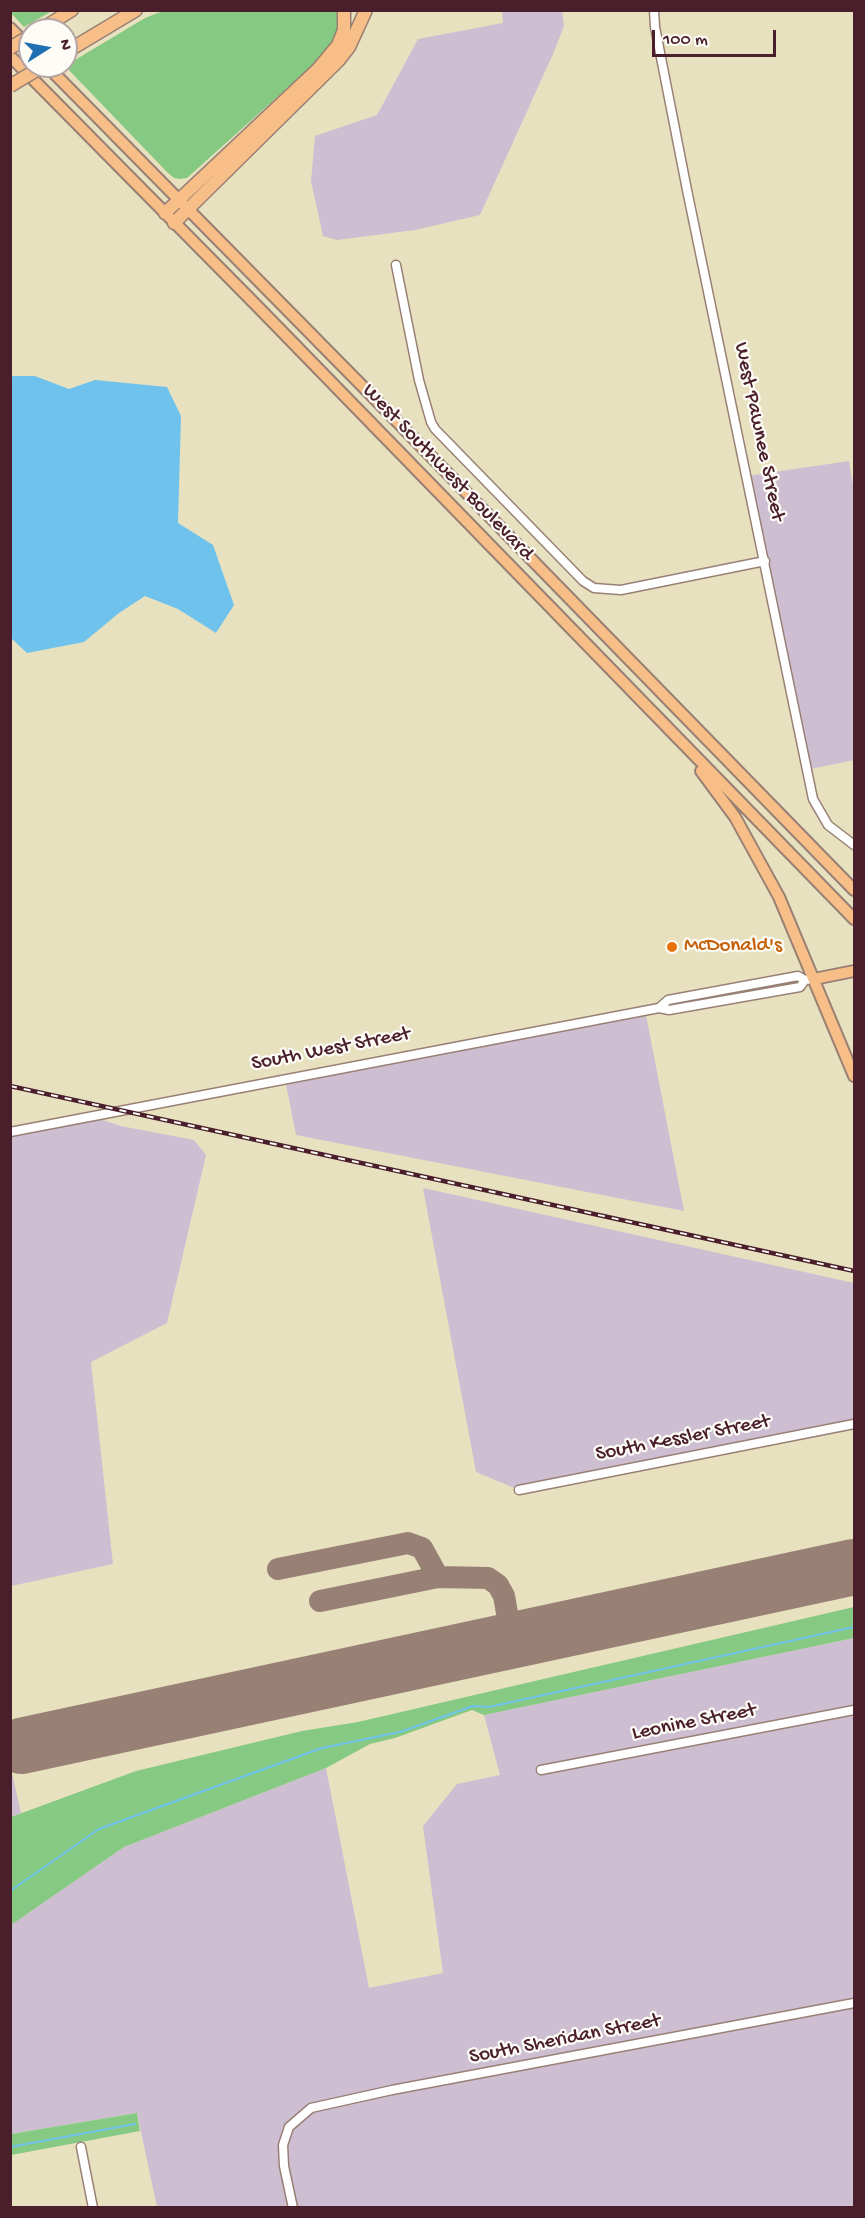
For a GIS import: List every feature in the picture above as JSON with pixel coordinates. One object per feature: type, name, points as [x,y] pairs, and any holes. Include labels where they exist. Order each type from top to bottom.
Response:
[{"type":"highway","points":[[165,213],[318,69],[338,45],[344,30],[344,10]]},
{"type":"highway","points":[[174,223],[338,61],[349,47],[366,10]]},
{"type":"highway","points":[[78,45],[133,12]]},
{"type":"highway","points":[[10,86],[24,78]]},
{"type":"main road","name":"West Southwest Boulevard","points":[[10,56],[855,919]]},
{"type":"main road","name":"West Southwest Boulevard","points":[[57,78],[377,401],[855,890]]},
{"type":"main road","points":[[680,741],[735,817],[779,897],[809,979],[855,1076]]},
{"type":"main road","name":"South West Street","points":[[809,979],[855,971]]},
{"type":"street","name":"West Pawnee Street","points":[[654,10],[654,27],[813,799],[828,825],[855,845]]},
{"type":"street","points":[[396,265],[419,380],[435,429],[583,581],[594,588],[605,590],[628,589],[765,561]]},
{"type":"street","name":"South West Street","points":[[10,1132],[659,1008],[669,1010],[800,987],[809,979]]},
{"type":"street","name":"South Kessler Street","points":[[519,1490],[855,1424]]},
{"type":"street","name":"Leonine Street","points":[[541,1770],[855,1710]]},
{"type":"street","name":"South Sheridan Street","points":[[293,2208],[283,2149],[289,2127],[310,2108],[855,2002]]},
{"type":"street","points":[[81,2147],[93,2208]]},
{"type":"shaded area","points":[[502,11],[562,11],[564,26],[480,215],[415,230],[337,240],[323,236],[311,181],[315,136],[377,115],[418,39],[503,23]]},
{"type":"shaded area","points":[[849,461],[854,491],[854,760],[806,770],[747,476]]},
{"type":"shaded area","points":[[645,1010],[684,1211],[296,1135],[285,1079]]},
{"type":"shaded area","points":[[91,1116],[121,1126],[194,1140],[206,1155],[167,1323],[91,1362],[113,1564],[11,1586],[11,1132]]},
{"type":"shaded area","points":[[423,1188],[854,1283],[854,1424],[519,1490],[476,1472]]},
{"type":"shaded area","points":[[854,1638],[854,2207],[157,2207],[137,2113],[11,2134],[11,1925],[124,1847],[326,1768],[369,1988],[443,1973],[423,1826],[457,1784],[500,1775],[484,1715]]},
{"type":"shaded area","points":[[10,1764],[21,1813],[11,1817],[10,1817]]},
{"type":"green space","points":[[11,10],[52,10],[40,18],[18,18],[18,21]]},
{"type":"green space","points":[[163,11],[338,11],[337,34],[324,55],[187,178],[180,179],[174,178],[167,172],[77,78],[78,58],[145,18]]},
{"type":"green space","points":[[854,1607],[854,1638],[484,1715],[472,1710],[395,1738],[370,1744],[326,1768],[124,1847],[11,1925],[11,1817],[136,1771],[302,1731],[358,1722]]},
{"type":"green space","points":[[137,2113],[140,2131],[11,2155],[11,2134]]},
{"type":"water","points":[[35,376],[69,389],[95,380],[167,387],[181,416],[178,523],[213,545],[234,605],[216,633],[178,609],[145,596],[119,613],[84,642],[27,653],[11,638],[10,377]]},
{"type":"waterway","points":[[10,1891],[99,1829],[322,1748],[400,1732],[473,1706],[489,1707],[854,1627]]},
{"type":"waterway","points":[[10,2147],[135,2124]]},
{"type":"taxiway","points":[[278,1569],[408,1543],[422,1548],[438,1577]]},
{"type":"taxiway","points":[[320,1601],[438,1577],[488,1578],[498,1585],[504,1596],[512,1641]]},
{"type":"runway","points":[[21,1746],[854,1567]]},
{"type":"railway","points":[[10,1086],[854,1271]]},
{"type":"place","name":"McDonald's","points":[[672,947]]}]
